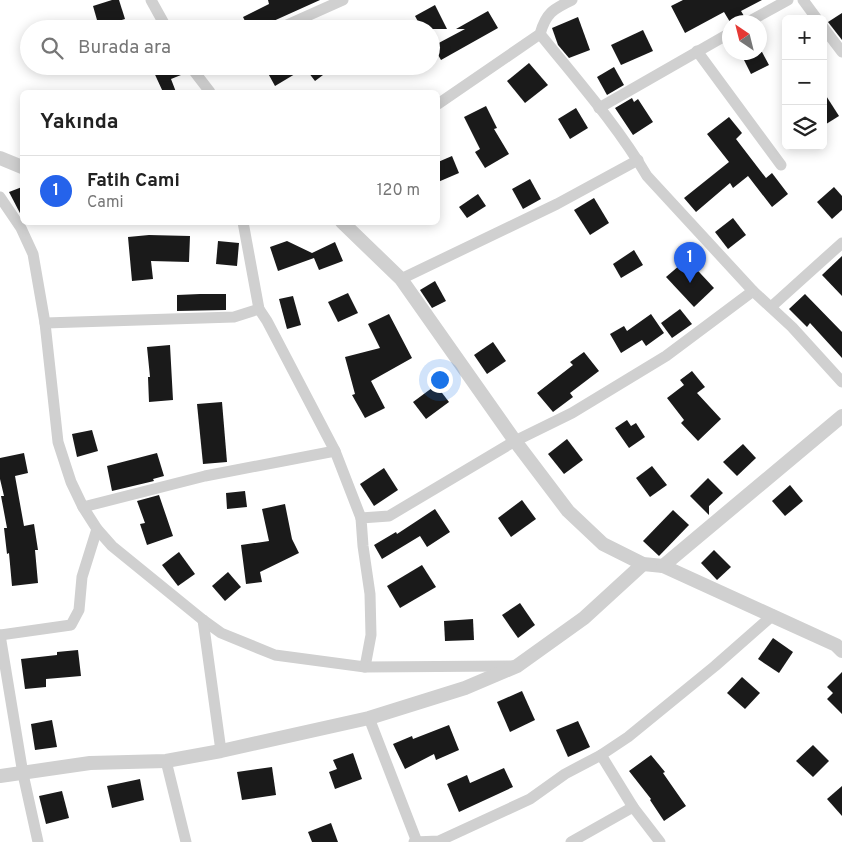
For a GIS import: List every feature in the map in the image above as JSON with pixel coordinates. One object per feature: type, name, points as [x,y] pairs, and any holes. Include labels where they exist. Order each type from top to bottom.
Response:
[{"type":"street","points":[[151,0],[162,20]]},
{"type":"street","points":[[298,20],[342,0]]},
{"type":"street","points":[[440,103],[540,34],[544,20],[555,8],[572,0]]},
{"type":"street","points":[[761,15],[788,0]]},
{"type":"street","points":[[803,0],[814,15]]},
{"type":"street","points":[[827,32],[842,52]]},
{"type":"street","points":[[540,34],[599,108],[638,160],[647,176],[754,292],[771,307],[842,382]]},
{"type":"street","points":[[599,108],[722,37]]},
{"type":"street","points":[[696,51],[781,165]]},
{"type":"street","points":[[199,75],[209,90]]},
{"type":"street","points":[[0,158],[20,166]]},
{"type":"street","points":[[401,278],[557,204],[638,160]]},
{"type":"street","points":[[0,197],[21,228],[33,254],[45,323],[58,442],[71,482],[83,507],[97,529],[112,546],[221,633],[275,655],[365,667],[517,666]]},
{"type":"street","points":[[244,225],[259,309],[335,451],[361,518],[370,594],[371,635],[365,667]]},
{"type":"street","points":[[345,225],[401,278],[515,441],[568,511],[603,544],[643,564],[663,566],[773,615],[836,645],[842,651]]},
{"type":"street","points":[[771,307],[842,243]]},
{"type":"street","points":[[361,518],[389,516],[515,441],[572,413],[666,356],[754,292]]},
{"type":"street","points":[[45,323],[234,317],[259,309]]},
{"type":"street","points":[[663,566],[842,416]]},
{"type":"street","points":[[83,507],[205,476],[335,451]]},
{"type":"street","points":[[38,842],[23,774],[0,635],[71,625],[79,610],[82,577],[97,529]]},
{"type":"street","points":[[0,776],[90,763],[166,761],[221,752],[369,718],[465,688],[517,666],[584,618],[643,564]]},
{"type":"street","points":[[369,718],[416,842],[439,841],[530,799],[565,774],[601,755],[628,737],[715,666],[773,615]]},
{"type":"street","points":[[203,620],[221,752]]},
{"type":"street","points":[[601,755],[633,807],[660,842]]},
{"type":"street","points":[[166,761],[186,842]]},
{"type":"street","points":[[571,842],[633,807]]},
{"type":"building","points":[[112,0],[119,0],[125,19],[97,20],[93,6]]},
{"type":"building","points":[[268,0],[320,0],[276,20],[244,20],[243,17],[269,4]]},
{"type":"building","points":[[683,0],[762,0],[741,11],[743,15],[726,15],[724,12],[685,33],[671,6]]},
{"type":"building","points":[[435,5],[447,29],[440,29],[440,20],[417,20],[415,16]]},
{"type":"building","points":[[488,11],[498,28],[441,60],[440,42],[465,29],[456,29]]},
{"type":"building","points":[[842,13],[842,40],[828,22]]},
{"type":"building","points":[[578,17],[590,50],[569,58],[558,45],[552,28]]},
{"type":"building","points":[[643,30],[653,51],[621,65],[611,45]]},
{"type":"building","points":[[744,60],[766,60],[769,65],[751,74]]},
{"type":"building","points":[[529,63],[548,85],[525,103],[507,81]]},
{"type":"building","points":[[614,67],[624,85],[607,95],[597,77]]},
{"type":"building","points":[[155,75],[181,75],[171,79],[175,90],[162,90]]},
{"type":"building","points":[[269,75],[293,75],[275,86]]},
{"type":"building","points":[[310,75],[323,75],[315,81]]},
{"type":"building","points":[[827,97],[839,116],[827,124]]},
{"type":"building","points":[[632,98],[634,102],[638,99],[653,122],[633,135],[615,108]]},
{"type":"building","points":[[486,106],[497,128],[494,129],[509,154],[485,168],[475,152],[480,149],[464,117]]},
{"type":"building","points":[[576,108],[588,128],[570,139],[558,119]]},
{"type":"building","points":[[729,117],[742,133],[736,139],[766,178],[772,173],[788,194],[772,207],[748,176],[733,188],[730,183],[696,212],[684,198],[729,162],[707,134]]},
{"type":"building","points":[[452,156],[459,173],[440,181],[440,161]]},
{"type":"building","points":[[530,179],[541,199],[523,209],[512,189]]},
{"type":"building","points":[[834,187],[842,196],[842,210],[832,219],[817,202]]},
{"type":"building","points":[[20,188],[20,213],[9,192]]},
{"type":"building","points":[[478,194],[486,206],[467,218],[459,207]]},
{"type":"building","points":[[594,198],[609,223],[590,235],[574,210]]},
{"type":"building","points":[[733,218],[746,235],[728,249],[715,232]]},
{"type":"building","points":[[149,235],[190,236],[189,262],[151,261],[153,279],[132,281],[128,237]]},
{"type":"building","points":[[218,241],[239,243],[237,266],[216,264]]},
{"type":"building","points":[[287,241],[312,253],[335,242],[343,261],[319,270],[314,258],[278,271],[270,247]]},
{"type":"building","points":[[634,250],[643,265],[621,278],[613,264]]},
{"type":"building","points":[[842,256],[842,296],[822,275]]},
{"type":"building","points":[[687,259],[714,288],[694,307],[666,277]]},
{"type":"building","points":[[435,281],[446,301],[432,308],[420,290]]},
{"type":"building","points":[[348,293],[358,313],[338,322],[328,302]]},
{"type":"building","points":[[226,294],[226,310],[177,311],[177,295]]},
{"type":"building","points":[[805,294],[842,332],[842,358],[810,323],[807,327],[789,309]]},
{"type":"building","points":[[293,296],[301,325],[287,329],[279,299]]},
{"type":"building","points":[[680,309],[692,324],[672,338],[661,323]]},
{"type":"building","points":[[389,314],[412,358],[371,381],[385,408],[365,418],[352,395],[355,394],[345,357],[380,348],[368,324]]},
{"type":"building","points":[[651,314],[664,333],[646,346],[642,340],[621,353],[610,334],[624,326],[627,331]]},
{"type":"building","points":[[493,342],[506,361],[487,374],[474,355]]},
{"type":"building","points":[[170,345],[173,400],[149,402],[148,377],[150,377],[147,347]]},
{"type":"building","points":[[584,352],[599,371],[570,393],[573,397],[553,412],[537,393],[573,365],[570,362]]},
{"type":"building","points":[[692,371],[705,387],[697,393],[721,419],[698,441],[681,423],[684,420],[667,398],[684,385],[680,380]]},
{"type":"building","points":[[436,385],[449,402],[426,419],[413,402]]},
{"type":"building","points":[[222,402],[227,462],[203,464],[197,404]]},
{"type":"building","points":[[627,420],[631,426],[636,423],[645,437],[629,448],[615,428]]},
{"type":"building","points":[[92,430],[98,451],[77,457],[72,434]]},
{"type":"building","points":[[567,439],[583,460],[564,474],[548,454]]},
{"type":"building","points":[[743,444],[756,458],[737,476],[723,462]]},
{"type":"building","points":[[24,453],[28,473],[15,476],[24,526],[34,524],[38,550],[35,550],[38,583],[12,586],[9,553],[7,554],[4,528],[7,528],[1,496],[4,496],[0,479],[0,458]]},
{"type":"building","points":[[157,453],[164,476],[153,479],[154,481],[112,491],[107,466]]},
{"type":"building","points":[[652,466],[667,485],[650,497],[636,478]]},
{"type":"building","points":[[384,468],[398,490],[374,506],[360,484]]},
{"type":"building","points":[[708,478],[723,493],[709,506],[709,515],[690,496]]},
{"type":"building","points":[[790,485],[803,501],[785,516],[772,501]]},
{"type":"building","points":[[245,491],[247,507],[227,509],[226,493]]},
{"type":"building","points":[[159,495],[173,536],[147,545],[140,524],[145,523],[137,501]]},
{"type":"building","points":[[522,500],[536,519],[511,537],[498,518]]},
{"type":"building","points":[[285,504],[292,539],[299,553],[260,572],[262,582],[246,584],[241,545],[269,541],[262,509]]},
{"type":"building","points":[[435,509],[450,532],[427,547],[420,536],[382,559],[374,545],[396,532],[397,534]]},
{"type":"building","points":[[673,510],[689,525],[659,556],[643,541]]},
{"type":"building","points":[[714,550],[731,567],[717,580],[701,563]]},
{"type":"building","points":[[179,552],[195,574],[178,586],[162,565]]},
{"type":"building","points":[[422,565],[436,587],[400,608],[387,586]]},
{"type":"building","points":[[228,572],[241,587],[225,601],[212,586]]},
{"type":"building","points":[[520,603],[535,625],[518,638],[502,615]]},
{"type":"building","points":[[473,619],[474,640],[445,641],[444,621]]},
{"type":"building","points":[[773,638],[793,652],[779,673],[758,659]]},
{"type":"building","points":[[78,650],[81,676],[46,679],[46,687],[25,689],[21,659],[57,655],[57,652]]},
{"type":"building","points":[[842,672],[842,714],[827,699],[833,693],[827,687]]},
{"type":"building","points":[[742,677],[760,693],[745,709],[727,693]]},
{"type":"building","points":[[522,691],[535,720],[510,732],[497,702]]},
{"type":"building","points":[[52,720],[57,747],[35,750],[31,724]]},
{"type":"building","points":[[578,721],[590,747],[568,757],[556,730]]},
{"type":"building","points":[[449,725],[459,750],[436,760],[434,754],[405,769],[393,744],[412,736],[413,739]]},
{"type":"building","points":[[813,745],[829,761],[813,777],[796,761]]},
{"type":"building","points":[[353,753],[362,779],[335,789],[329,772],[337,769],[333,760]]},
{"type":"building","points":[[651,755],[665,772],[663,773],[686,806],[664,821],[651,799],[629,771]]},
{"type":"building","points":[[272,767],[276,795],[242,800],[237,772]]},
{"type":"building","points":[[504,768],[513,787],[459,812],[447,784],[467,775],[470,783]]},
{"type":"building","points":[[140,779],[144,800],[112,808],[107,786]]},
{"type":"building","points":[[842,786],[842,816],[827,799]]},
{"type":"building","points":[[62,791],[69,818],[46,824],[39,796]]},
{"type":"building","points":[[331,823],[338,842],[312,842],[308,832]]},
{"type":"place","name":"Fatih Cami","points":[[690,283]]}]
